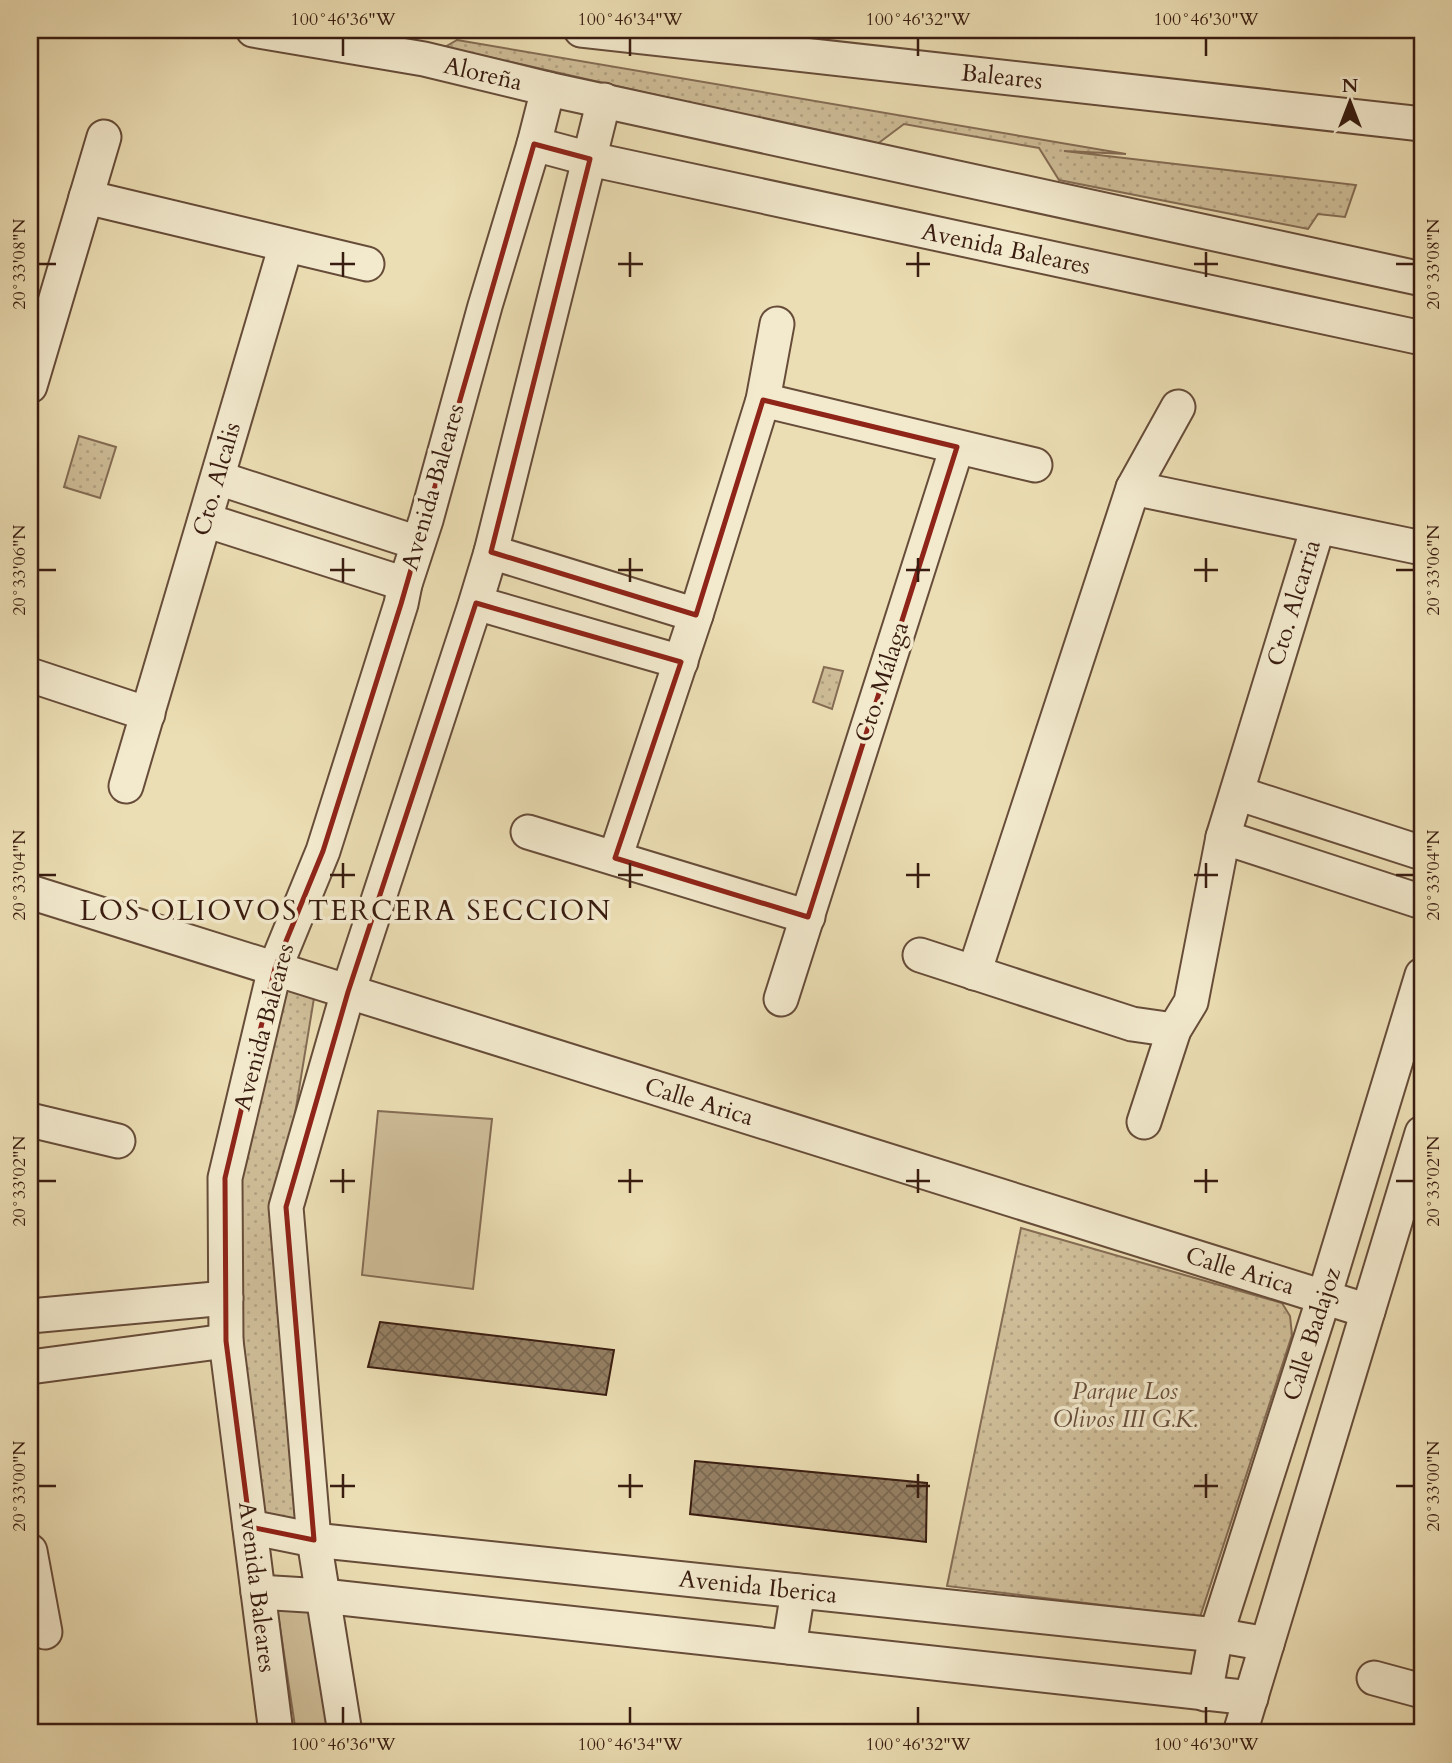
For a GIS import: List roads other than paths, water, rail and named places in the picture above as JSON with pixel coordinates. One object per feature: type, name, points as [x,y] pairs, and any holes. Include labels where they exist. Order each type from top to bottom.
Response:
[{"type":"street","name":"Aloreña","points":[[253,30],[424,59],[548,89]]},
{"type":"street","name":"Baleares","points":[[581,30],[1422,124]]},
{"type":"street","points":[[548,89],[1422,279]]},
{"type":"street","name":"Avenida Baleares","points":[[276,1733],[226,1341],[225,1178],[275,968],[323,851],[401,604],[548,89]]},
{"type":"street","points":[[345,1733],[314,1540],[286,1207],[348,992],[491,552],[604,100]]},
{"type":"street","points":[[30,386],[104,137]]},
{"type":"street","name":"Avenida Baleares","points":[[534,144],[590,159],[1422,338]]},
{"type":"street","points":[[86,197],[367,264]]},
{"type":"street","name":"Cto. Alcalis","points":[[127,786],[286,245]]},
{"type":"street","points":[[615,858],[681,662],[763,400],[777,324]]},
{"type":"street","points":[[763,400],[1035,465]]},
{"type":"street","points":[[974,973],[1133,488],[1178,407]]},
{"type":"street","name":"Cto. Málaga","points":[[781,999],[957,447]]},
{"type":"street","points":[[218,478],[418,543]]},
{"type":"street","name":"Cto. Alcarria","points":[[1133,488],[1318,527],[1223,837],[1191,1002],[1174,1030],[1144,1122]]},
{"type":"street","points":[[205,520],[405,584]]},
{"type":"street","points":[[1318,527],[1422,548]]},
{"type":"street","points":[[491,552],[696,615]]},
{"type":"street","points":[[476,603],[681,662]]},
{"type":"street","points":[[30,676],[148,714]]},
{"type":"street","points":[[1237,793],[1422,853]]},
{"type":"street","points":[[528,832],[807,917]]},
{"type":"street","points":[[1223,837],[1422,902]]},
{"type":"street","name":"Calle Arica","points":[[30,892],[1368,1311]]},
{"type":"street","points":[[920,955],[1132,1024],[1174,1030]]},
{"type":"street","name":"Calle Badajoz","points":[[1205,1693],[1216,1635],[1324,1297],[1422,975]]},
{"type":"street","points":[[30,1120],[118,1142]]},
{"type":"street","name":"Calle Badajoz","points":[[1240,1733],[1368,1311],[1410,1214],[1422,1133]]},
{"type":"street","points":[[30,1316],[226,1298]]},
{"type":"street","points":[[30,1367],[226,1341]]},
{"type":"street","name":"Avenida Iberica","points":[[250,1527],[314,1540],[1216,1635],[1267,1644]]},
{"type":"street","points":[[30,1552],[45,1632]]},
{"type":"street","points":[[789,1647],[798,1591]]},
{"type":"street","points":[[258,1592],[323,1596],[1251,1699]]},
{"type":"street","points":[[1374,1678],[1422,1691]]},
{"type":"district","name":"LOS OLIOVOS TERCERA SECCION","points":[[346,911]]},
{"type":"park label","name":"Parque Los Olivos III G.K.","points":[[1125,1405]]}]
